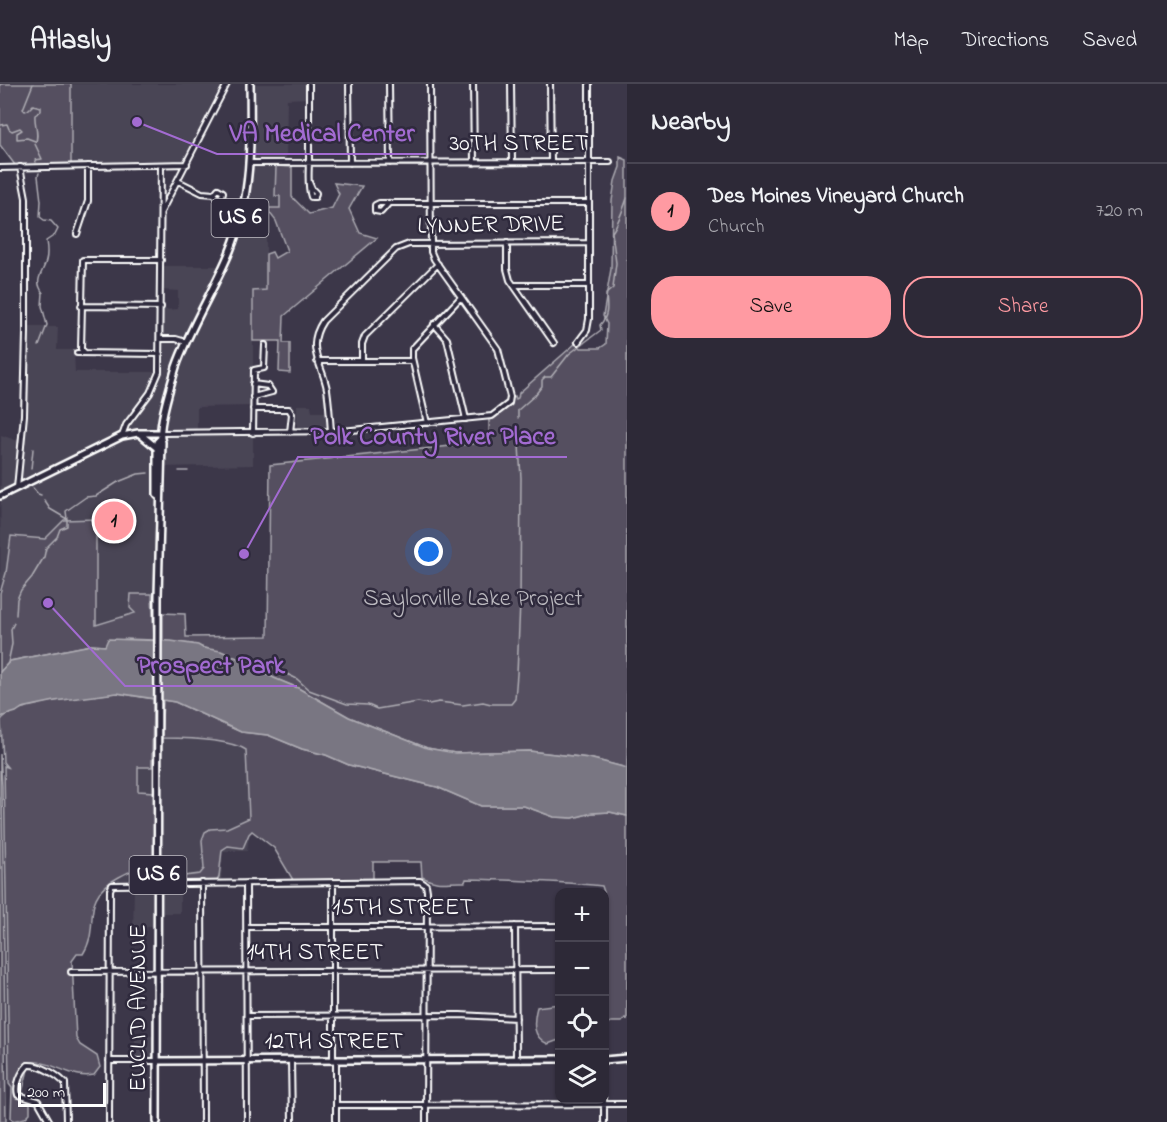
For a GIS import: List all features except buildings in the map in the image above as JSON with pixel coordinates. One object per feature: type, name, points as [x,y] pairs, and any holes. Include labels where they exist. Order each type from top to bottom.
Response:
[{"type":"main road","name":"US 6","points":[[160,436],[170,388],[186,342],[232,246],[245,196],[249,163],[250,84]]},
{"type":"main road","points":[[0,496],[122,436],[138,433],[160,436]]},
{"type":"main road","points":[[138,433],[157,448]]},
{"type":"main road","name":"EUCLID AVENUE","points":[[160,436],[157,442],[157,495],[160,498]]},
{"type":"main road","name":"EUCLID AVENUE","points":[[157,1122],[158,633],[162,442],[160,436]]},
{"type":"main road","points":[[609,1060],[627,1058]]},
{"type":"main road","name":"12TH STREET","points":[[157,1061],[555,1059]]},
{"type":"street","points":[[161,213],[227,84]]},
{"type":"street","points":[[309,84],[309,182]]},
{"type":"street","points":[[349,84],[350,163]]},
{"type":"street","points":[[389,84],[390,163]]},
{"type":"street","points":[[160,436],[331,432],[427,423],[492,416],[509,403],[510,397],[500,352],[432,252],[430,84]]},
{"type":"street","points":[[473,84],[474,163]]},
{"type":"street","points":[[512,84],[512,162]]},
{"type":"street","points":[[550,84],[551,162]]},
{"type":"street","points":[[578,342],[588,325],[589,84]]},
{"type":"street","name":"30TH STREET","points":[[249,163],[610,162]]},
{"type":"street","points":[[0,168],[187,164]]},
{"type":"street","points":[[122,436],[126,424],[153,388],[159,372],[161,165]]},
{"type":"street","points":[[78,234],[88,201],[88,166]]},
{"type":"street","points":[[17,488],[24,415],[26,333],[26,198],[20,167]]},
{"type":"street","points":[[178,181],[202,193],[214,194]]},
{"type":"street","points":[[389,203],[590,203]]},
{"type":"street","points":[[507,243],[508,273],[555,343]]},
{"type":"street","name":"LYNNER DRIVE","points":[[331,432],[326,385],[317,361],[315,338],[322,321],[396,249],[409,244],[589,243]]},
{"type":"street","points":[[86,353],[81,349],[81,263],[86,259],[161,260]]},
{"type":"street","points":[[362,361],[362,344],[365,336],[438,264]]},
{"type":"street","points":[[514,285],[589,285]]},
{"type":"street","points":[[427,423],[411,354],[414,345],[461,297]]},
{"type":"street","points":[[81,306],[160,307]]},
{"type":"street","points":[[434,324],[447,339],[466,419]]},
{"type":"street","points":[[160,339],[176,339],[186,342]]},
{"type":"street","points":[[253,433],[254,369],[264,369],[265,345]]},
{"type":"street","points":[[77,353],[160,354]]},
{"type":"street","points":[[317,361],[412,362]]},
{"type":"street","points":[[253,384],[268,386],[272,392],[253,397]]},
{"type":"street","points":[[253,409],[289,409],[292,414],[290,432]]},
{"type":"street","points":[[109,1122],[110,890],[112,885],[420,881],[427,888],[426,1122]]},
{"type":"street","points":[[333,882],[336,1122]]},
{"type":"street","points":[[202,883],[203,1122]]},
{"type":"street","points":[[246,883],[247,1122]]},
{"type":"street","points":[[515,926],[516,1059]]},
{"type":"street","name":"15TH STREET","points":[[247,927],[555,926]]},
{"type":"street","name":"14TH STREET","points":[[71,972],[555,970]]},
{"type":"street","points":[[247,1016],[460,1015],[497,1019],[516,1018]]},
{"type":"street","points":[[291,1060],[292,1122]]},
{"type":"street","name":"12TH STREET","points":[[109,1061],[157,1061]]},
{"type":"street","points":[[50,1122],[39,1101],[18,1095],[18,1085],[23,1071],[30,1064],[63,1081],[66,1089],[66,1122]]},
{"type":"street","points":[[609,1102],[627,1104]]},
{"type":"street","points":[[336,1105],[555,1103]]},
{"type":"street","points":[[604,1104],[604,1122]]},
{"type":"shaded area","points":[[71,84],[222,84],[183,160],[71,164]]},
{"type":"shaded area","points":[[250,84],[309,84],[309,98],[287,99],[286,163],[275,163],[275,195],[280,196],[280,208],[269,208],[269,233],[266,233],[266,291],[253,291],[253,406],[197,407],[197,433],[253,433],[253,465],[161,467],[158,614],[131,613],[96,625],[96,520],[45,539],[11,537],[6,573],[0,593],[1,435],[21,442],[26,327],[58,327],[57,350],[74,350],[75,372],[159,372],[161,310],[178,309],[178,291],[161,290],[161,266],[223,266],[230,251],[248,178]]},
{"type":"shaded area","points":[[297,405],[311,405],[312,412],[329,412],[331,432],[297,432]]},
{"type":"shaded area","points":[[108,639],[171,641],[221,651],[255,664],[256,668],[298,688],[349,717],[427,748],[455,753],[529,751],[589,758],[627,768],[627,816],[610,812],[592,813],[573,818],[554,817],[524,806],[481,806],[437,787],[349,765],[268,735],[241,732],[175,702],[117,693],[55,701],[22,708],[0,717],[0,672],[10,661],[91,645],[105,646]]},
{"type":"shaded area","points":[[248,737],[250,830],[247,851],[223,851],[221,883],[180,883],[180,913],[157,913],[157,926],[147,926],[147,931],[133,932],[134,884],[117,885],[118,867],[157,867],[157,792],[138,792],[138,767],[158,766],[158,738]]},
{"type":"shaded area","points":[[135,1036],[154,1036],[153,1058],[135,1058]]},
{"type":"green space","points":[[0,84],[71,84],[71,164],[15,165],[0,145]]},
{"type":"green space","name":"Saylorville Lake Project","points":[[620,157],[627,160],[627,768],[589,758],[529,751],[455,753],[427,748],[349,717],[298,688],[274,678],[253,664],[192,644],[163,641],[163,613],[185,614],[186,637],[268,636],[270,465],[489,442],[489,416],[515,396],[516,399],[518,398],[519,393],[576,343],[581,348],[600,348],[606,344],[607,324],[603,316],[611,269],[612,201]]},
{"type":"green space","points":[[276,166],[292,167],[292,197],[309,214],[332,208],[339,194],[334,183],[362,186],[349,209],[360,233],[377,238],[284,316],[283,343],[290,343],[290,373],[279,372],[280,341],[253,341],[253,291],[266,290],[266,254],[272,252],[275,258],[287,251],[276,221],[269,212],[269,208],[280,208],[280,196],[275,196]]},
{"type":"green space","points":[[96,519],[96,625],[135,613],[130,608],[131,594],[152,594],[154,640],[125,639],[106,646],[91,645],[10,661],[0,672],[0,593],[6,573],[11,536],[45,539],[64,520]]},
{"type":"green space","points":[[117,693],[153,699],[152,767],[138,767],[138,791],[154,792],[155,867],[128,872],[106,885],[98,894],[92,912],[88,943],[83,954],[77,954],[72,961],[76,1038],[80,1045],[97,1056],[100,1067],[94,1075],[86,1076],[38,1062],[30,1062],[22,1093],[30,1103],[30,1113],[25,1118],[14,1121],[11,1118],[12,1088],[9,1084],[4,766],[7,767],[3,762],[1,720],[9,714],[37,704]]},
{"type":"green space","points":[[163,700],[175,702],[241,732],[268,735],[349,765],[437,787],[481,806],[524,806],[554,817],[573,818],[592,813],[610,812],[627,816],[627,1019],[625,1018],[622,1022],[609,1023],[609,888],[551,882],[483,879],[438,882],[422,877],[421,862],[373,862],[373,879],[369,880],[293,880],[274,848],[252,831],[243,848],[228,846],[222,850],[217,881],[182,881],[184,876],[200,874],[204,869],[202,840],[205,832],[210,829],[227,828],[249,818],[246,750],[217,741],[161,738]]},
{"type":"green space","points":[[0,754],[2,786],[6,1122],[0,1122]]},
{"type":"green space","points":[[555,1005],[555,1041],[548,1044],[536,1033],[537,1007]]},
{"type":"pier","points":[[154,637],[163,638],[163,703],[153,702]]},
{"type":"waterway","points":[[33,84],[23,109],[28,110],[33,105],[41,107],[41,111],[35,115],[37,137],[35,144],[42,159],[35,160],[36,162]]},
{"type":"waterway","points":[[1,125],[7,124],[12,131],[20,128],[22,130],[17,133],[17,139],[27,138],[35,141]]},
{"type":"waterway","points":[[39,173],[40,217],[51,221],[58,229],[55,235],[46,241],[47,258],[39,280],[47,325],[39,346]]},
{"type":"waterway","points":[[518,418],[518,410],[535,395],[542,386],[542,380],[545,377],[551,377],[569,354],[601,330],[600,325],[607,310],[606,294],[613,288],[616,263],[612,232],[627,198]]},
{"type":"waterway","points":[[267,675],[285,673],[297,679],[309,690],[347,704],[368,705],[377,709],[418,702],[463,705],[483,702],[511,704],[515,699],[520,602],[521,478],[518,429]]},
{"type":"waterway","points":[[31,469],[33,449]]},
{"type":"waterway","points":[[179,471],[188,471]]},
{"type":"waterway","points":[[67,519],[66,511],[86,497],[96,496],[118,482],[138,474],[148,473]]},
{"type":"waterway","points":[[33,488],[41,495]]},
{"type":"waterway","points":[[16,615],[17,599],[21,590],[44,557],[46,548],[57,537],[60,529],[67,526],[67,519],[50,509],[44,500]]},
{"type":"waterway","points":[[8,663],[12,644],[11,629],[14,623]]},
{"type":"place","name":"VA Medical Center","points":[[137,122]]},
{"type":"place","name":"Des Moines Vineyard Church","points":[[114,521]]},
{"type":"place","name":"Polk County River Place","points":[[244,554]]},
{"type":"place","name":"Prospect Park","points":[[48,603]]}]
